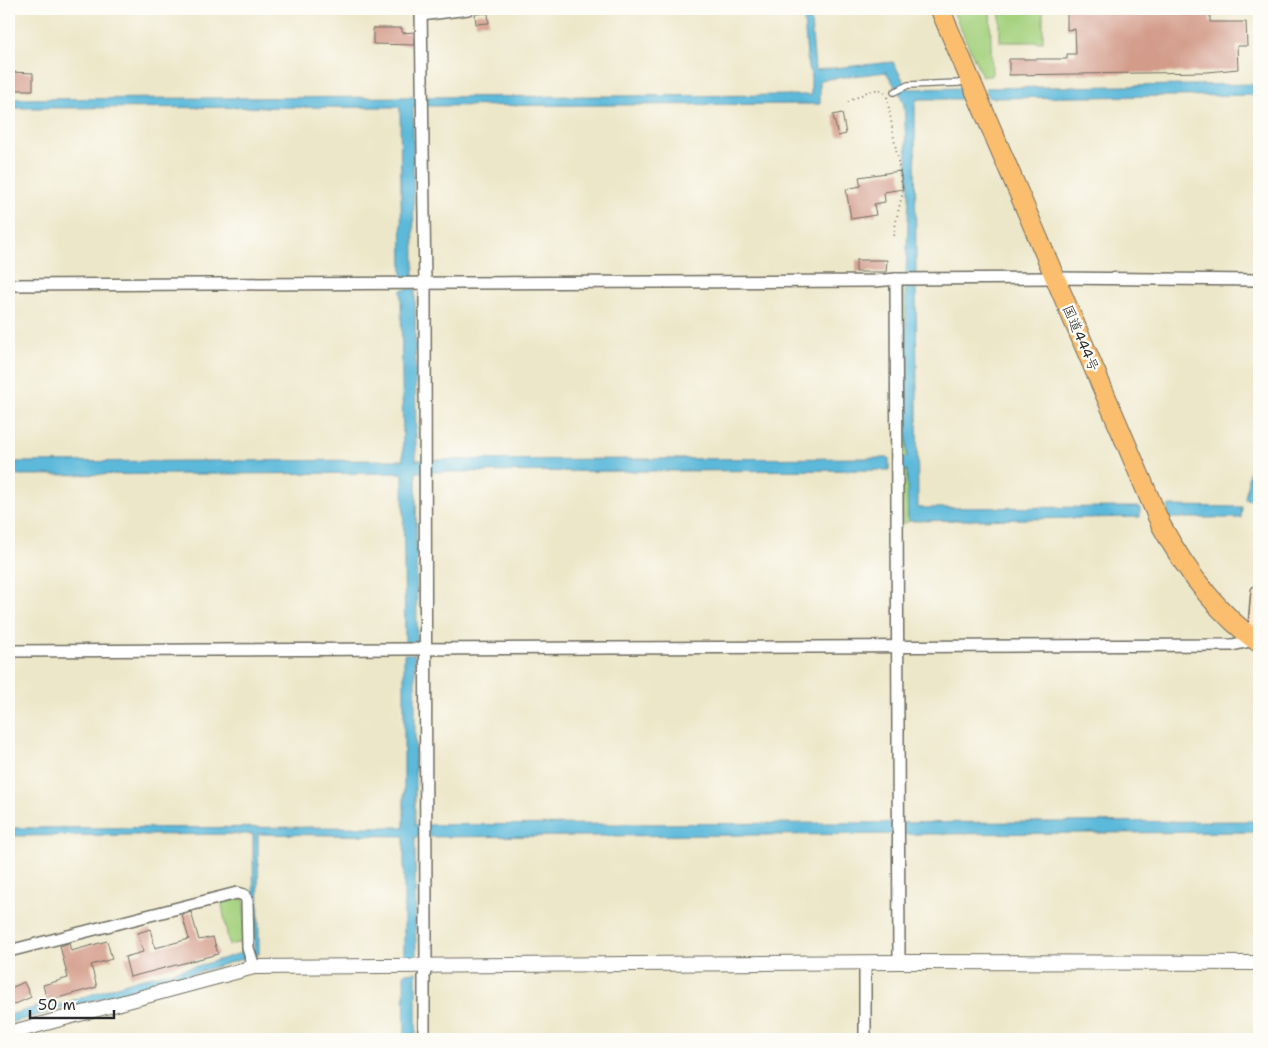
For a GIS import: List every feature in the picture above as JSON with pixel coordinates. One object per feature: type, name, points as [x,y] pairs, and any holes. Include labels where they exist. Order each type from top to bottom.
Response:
[{"type":"highway","name":"国道444号","points":[[940,9],[1161,526],[1177,556],[1200,586],[1226,615],[1257,641]]},
{"type":"main road","points":[[1257,641],[1259,592]]},
{"type":"street","points":[[424,1039],[424,977],[426,966],[425,284],[421,12],[468,9]]},
{"type":"street","points":[[9,286],[865,281],[896,279],[1055,278],[1259,280]]},
{"type":"street","points":[[896,279],[899,962]]},
{"type":"street","points":[[9,651],[1232,645],[1257,641]]},
{"type":"street","points":[[9,951],[237,892],[244,895],[247,900],[251,958]]},
{"type":"street","points":[[9,1033],[251,958],[426,966],[865,964],[899,962],[1259,963]]},
{"type":"street","points":[[865,964],[865,1039]]},
{"type":"lane","points":[[894,92],[908,85],[959,83],[970,80]]},
{"type":"path","points":[[848,102],[867,92],[879,89],[887,94],[903,191],[894,237]]},
{"type":"green space","points":[[952,9],[990,9],[992,76],[982,76]]},
{"type":"green space","points":[[1000,9],[1043,9],[1043,42],[1000,42]]},
{"type":"green space","points":[[906,285],[907,458],[901,458],[901,286]]},
{"type":"green space","points":[[901,470],[907,470],[908,518],[910,521],[902,524]]},
{"type":"green space","points":[[235,895],[244,900],[245,941],[229,945],[221,899]]},
{"type":"water","points":[[803,9],[810,9],[815,70],[893,62],[908,89],[966,88],[970,99],[918,99],[915,103],[916,274],[906,274],[909,195],[904,105],[900,94],[886,72],[820,80],[820,104],[413,106],[414,280],[402,279],[400,107],[9,108],[9,99],[811,95],[811,74],[808,68]]},
{"type":"water","points":[[1259,84],[1259,95],[989,98],[985,88]]},
{"type":"water","points":[[906,285],[916,285],[918,508],[1140,507],[1140,517],[910,521],[908,518],[907,470],[901,470],[901,458],[907,457]]},
{"type":"water","points":[[415,288],[416,460],[889,458],[889,470],[416,472],[417,645],[405,644],[403,473],[9,475],[9,462],[403,460],[401,290]]},
{"type":"water","points":[[1259,410],[1259,472],[1254,500],[1245,499]]},
{"type":"water","points":[[1168,506],[1242,507],[1241,518],[1168,518]]},
{"type":"water","points":[[404,654],[415,654],[415,825],[1259,821],[1259,832],[415,837],[416,958],[404,958],[404,836],[258,834],[259,954],[178,978],[9,1023],[9,1015],[37,1007],[62,1004],[139,979],[202,965],[254,949],[253,834],[9,836],[9,828],[404,827]]},
{"type":"water","points":[[416,972],[416,1039],[405,1039],[404,973]]},
{"type":"building","points":[[1067,9],[1182,9],[1182,14],[1210,12],[1210,22],[1246,22],[1247,46],[1237,46],[1238,69],[1208,72],[1009,75],[1009,59],[1067,59],[1067,54],[1076,54],[1075,29],[1067,30]]},
{"type":"building","points":[[488,13],[489,23],[476,24],[475,14]]},
{"type":"building","points":[[373,28],[402,28],[402,33],[414,32],[414,45],[373,44]]},
{"type":"building","points":[[9,72],[33,73],[33,90],[9,90]]},
{"type":"building","points":[[842,113],[846,134],[838,136],[833,115]]},
{"type":"building","points":[[900,171],[903,189],[884,192],[885,202],[874,204],[876,215],[851,219],[846,189],[861,186],[859,177]]},
{"type":"building","points":[[856,260],[887,260],[886,272],[856,272]]},
{"type":"building","points":[[191,912],[199,940],[213,937],[218,954],[130,977],[125,957],[143,952],[138,933],[150,929],[155,948],[189,939],[182,915]]},
{"type":"building","points":[[107,941],[112,959],[91,965],[97,987],[47,1001],[43,985],[68,978],[60,946],[69,943],[71,951]]},
{"type":"building","points":[[24,982],[31,997],[9,1007],[9,989]]}]
